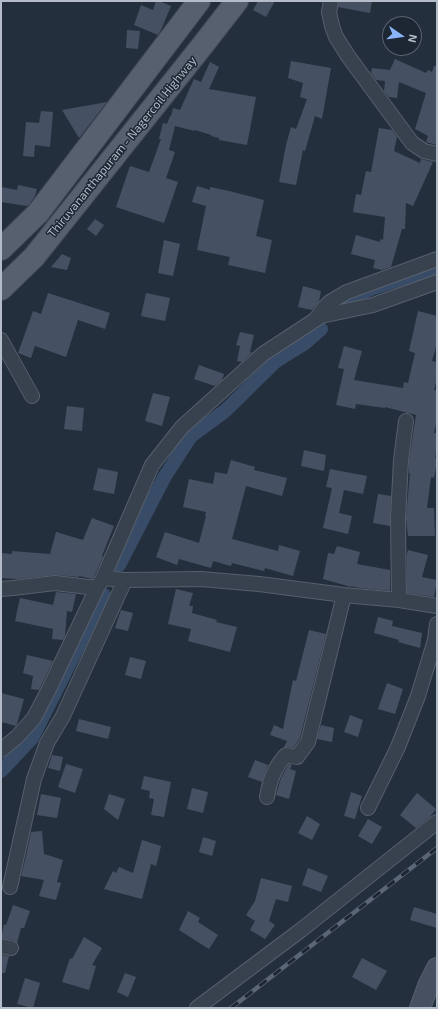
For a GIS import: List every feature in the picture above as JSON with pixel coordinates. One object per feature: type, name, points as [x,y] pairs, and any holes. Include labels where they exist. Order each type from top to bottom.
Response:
[{"type":"main road","name":"Thiruvananthapuram - Nagercoil Highway","points":[[1,249],[38,214],[199,1]]},
{"type":"main road","name":"Thiruvananthapuram - Nagercoil Highway","points":[[1,289],[34,256],[237,1]]},
{"type":"main road","points":[[420,1008],[428,986],[437,968]]},
{"type":"street","points":[[331,1],[329,12],[332,26],[336,37],[348,56],[412,143],[424,151],[437,154]]},
{"type":"street","points":[[316,319],[330,302],[347,292],[437,259]]},
{"type":"street","points":[[1,750],[17,737],[34,718],[100,583],[152,465],[182,427],[263,354],[321,316],[373,305],[437,282]]},
{"type":"street","points":[[1,340],[32,396]]},
{"type":"street","points":[[399,600],[398,518],[401,460],[406,421]]},
{"type":"street","points":[[1,589],[55,583],[100,583],[125,580],[201,579],[399,600],[437,606]]},
{"type":"street","points":[[10,887],[34,779],[47,743],[63,716],[125,580]]},
{"type":"street","points":[[267,797],[269,784],[281,761],[286,755],[297,757],[308,742],[344,595]]},
{"type":"street","points":[[368,808],[398,747],[418,696],[435,640],[437,624]]},
{"type":"street","points":[[197,1008],[301,930],[437,822]]},
{"type":"building","points":[[156,1],[171,6],[158,35],[134,25],[141,5],[153,10]]},
{"type":"building","points":[[258,1],[275,1],[266,17],[253,10]]},
{"type":"building","points":[[339,1],[372,1],[370,13],[338,7]]},
{"type":"building","points":[[127,30],[140,31],[138,49],[126,48]]},
{"type":"building","points":[[395,59],[426,73],[428,70],[432,72],[434,66],[437,66],[437,145],[426,142],[428,136],[415,129],[426,93],[399,82],[397,98],[389,97],[384,91],[385,81],[376,80],[371,73],[372,68],[390,70]]},
{"type":"building","points":[[291,61],[331,68],[322,119],[315,116],[305,151],[303,150],[296,185],[279,182],[291,127],[296,129],[307,99],[300,97],[303,83],[288,78]]},
{"type":"building","points":[[210,62],[219,67],[209,89],[256,97],[247,145],[219,140],[219,138],[211,135],[175,126],[169,150],[175,152],[166,178],[178,182],[164,223],[116,207],[130,166],[149,172],[161,139],[159,139],[163,123],[167,124],[173,108],[180,110],[194,79],[201,82]]},
{"type":"building","points":[[107,102],[79,138],[62,110]]},
{"type":"building","points":[[41,111],[53,112],[50,147],[35,145],[34,157],[23,156],[26,122],[39,123]]},
{"type":"building","points":[[379,128],[392,130],[397,137],[394,151],[420,163],[421,159],[433,162],[413,206],[406,203],[405,229],[402,229],[391,267],[382,270],[373,268],[375,260],[351,254],[356,235],[380,242],[380,239],[383,240],[385,217],[353,212],[356,194],[361,195],[366,171],[371,172]]},
{"type":"building","points":[[18,185],[37,189],[35,196],[29,205],[27,206],[1,202],[1,187],[17,190]]},
{"type":"building","points":[[197,186],[210,190],[210,187],[264,200],[256,236],[272,240],[265,273],[228,265],[230,257],[197,250],[206,206],[192,202]]},
{"type":"building","points":[[95,219],[104,225],[96,236],[87,229]]},
{"type":"building","points":[[164,240],[180,244],[173,276],[158,273]]},
{"type":"building","points":[[62,254],[71,258],[67,270],[51,267]]},
{"type":"building","points":[[303,286],[321,291],[319,301],[312,310],[298,307]]},
{"type":"building","points":[[48,293],[110,313],[105,329],[78,320],[66,357],[35,346],[31,358],[18,353],[33,311],[41,314]]},
{"type":"building","points":[[146,293],[170,298],[165,321],[141,316]]},
{"type":"building","points":[[418,311],[437,316],[437,343],[432,361],[437,362],[437,379],[434,390],[437,390],[437,420],[434,433],[437,433],[435,458],[437,458],[437,462],[434,478],[431,477],[427,508],[434,508],[435,536],[408,536],[406,518],[410,473],[409,461],[416,415],[385,407],[356,404],[355,409],[336,405],[344,369],[338,368],[344,346],[362,351],[354,380],[403,388],[404,382],[408,383],[415,353],[409,351]]},
{"type":"building","points":[[240,332],[254,335],[250,352],[252,352],[242,362],[237,361],[240,346],[236,345]]},
{"type":"building","points":[[199,365],[224,374],[222,380],[215,386],[194,379]]},
{"type":"building","points":[[153,393],[170,397],[162,426],[145,421]]},
{"type":"building","points":[[67,406],[84,408],[82,431],[64,429]]},
{"type":"building","points":[[304,450],[326,455],[324,471],[301,466]]},
{"type":"building","points":[[231,460],[255,467],[254,470],[287,478],[282,496],[246,486],[232,539],[278,551],[279,545],[300,551],[293,576],[265,568],[264,571],[232,563],[231,566],[213,561],[211,568],[179,559],[177,565],[156,557],[165,532],[199,543],[206,512],[183,507],[189,479],[213,484],[215,472],[227,474]]},
{"type":"building","points":[[98,468],[118,472],[114,494],[93,490]]},
{"type":"building","points":[[330,469],[367,476],[363,494],[344,490],[339,513],[352,516],[348,534],[323,528],[332,488],[326,487]]},
{"type":"building","points":[[378,494],[391,496],[390,526],[373,523]]},
{"type":"building","points":[[92,518],[114,526],[93,579],[79,576],[56,575],[18,579],[1,578],[1,553],[12,554],[12,551],[50,554],[56,532],[83,540]]},
{"type":"building","points":[[337,546],[360,552],[357,564],[390,570],[390,591],[351,587],[323,579],[328,553],[334,554]]},
{"type":"building","points":[[408,550],[428,555],[422,577],[437,580],[434,597],[407,593]]},
{"type":"building","points":[[176,589],[193,593],[189,606],[193,606],[192,613],[217,620],[216,622],[237,627],[230,652],[188,641],[191,629],[168,624]]},
{"type":"building","points":[[56,592],[76,594],[72,612],[67,611],[65,636],[63,640],[52,639],[53,629],[15,621],[20,598],[53,605]]},
{"type":"building","points":[[121,610],[133,613],[128,631],[115,628]]},
{"type":"building","points":[[378,617],[393,621],[392,626],[422,633],[420,648],[374,633]]},
{"type":"building","points":[[309,630],[326,634],[300,738],[293,748],[284,747],[287,741],[270,735],[274,725],[283,729],[293,680],[296,681]]},
{"type":"building","points":[[27,655],[53,661],[39,690],[31,689],[33,676],[23,673]]},
{"type":"building","points":[[130,657],[146,661],[141,679],[125,675]]},
{"type":"building","points":[[387,683],[403,689],[395,714],[378,709]]},
{"type":"building","points":[[1,693],[24,699],[16,726],[1,722]]},
{"type":"building","points":[[350,715],[363,720],[358,737],[344,732]]},
{"type":"building","points":[[79,719],[111,727],[108,739],[76,731]]},
{"type":"building","points":[[321,725],[334,728],[332,742],[317,739]]},
{"type":"building","points":[[52,755],[63,757],[60,771],[48,768]]},
{"type":"building","points":[[255,760],[268,765],[262,782],[248,777]]},
{"type":"building","points":[[66,764],[83,769],[75,793],[58,787]]},
{"type":"building","points":[[289,764],[292,765],[290,769],[296,771],[289,799],[276,795],[281,778]]},
{"type":"building","points":[[144,776],[171,782],[164,817],[151,815],[154,799],[149,798],[150,791],[141,789]]},
{"type":"building","points":[[192,788],[208,792],[203,813],[187,809]]},
{"type":"building","points":[[351,792],[362,796],[355,819],[344,816]]},
{"type":"building","points":[[417,793],[436,809],[430,817],[416,828],[400,815]]},
{"type":"building","points":[[41,794],[61,798],[57,818],[37,815]]},
{"type":"building","points":[[109,794],[125,799],[118,820],[104,809]]},
{"type":"building","points":[[307,816],[320,824],[312,840],[298,833]]},
{"type":"building","points":[[368,819],[382,827],[372,844],[358,836]]},
{"type":"building","points":[[42,831],[44,854],[63,860],[57,882],[61,883],[56,900],[39,896],[44,880],[21,876],[31,832]]},
{"type":"building","points":[[203,837],[216,841],[212,856],[199,852]]},
{"type":"building","points":[[142,840],[161,846],[156,866],[151,864],[142,899],[104,889],[113,871],[116,873],[119,867],[133,873]]},
{"type":"building","points":[[308,868],[328,876],[321,892],[302,885]]},
{"type":"building","points":[[261,878],[292,886],[288,902],[276,899],[269,921],[275,925],[265,939],[250,930],[255,921],[246,915],[255,901]]},
{"type":"building","points":[[13,905],[30,911],[24,928],[21,928],[17,943],[13,940],[1,938],[4,924],[6,925]]},
{"type":"building","points":[[414,907],[437,914],[437,928],[410,920]]},
{"type":"building","points":[[188,911],[200,918],[198,922],[218,935],[209,949],[179,930]]},
{"type":"building","points":[[84,937],[102,948],[92,965],[96,966],[89,990],[62,982],[70,958],[72,959]]},
{"type":"building","points":[[1,955],[9,956],[5,973],[1,973]]},
{"type":"building","points":[[362,958],[387,971],[376,990],[352,977]]},
{"type":"building","points":[[125,973],[136,977],[128,997],[117,992]]},
{"type":"building","points":[[25,978],[40,983],[33,1008],[17,1004]]},
{"type":"waterway","points":[[336,305],[373,288],[437,268]]},
{"type":"waterway","points":[[119,565],[165,476],[191,436],[225,411],[276,361],[305,343],[321,329]]},
{"type":"waterway","points":[[1,771],[32,738],[104,595]]},
{"type":"railway","points":[[231,1008],[437,848]]}]
